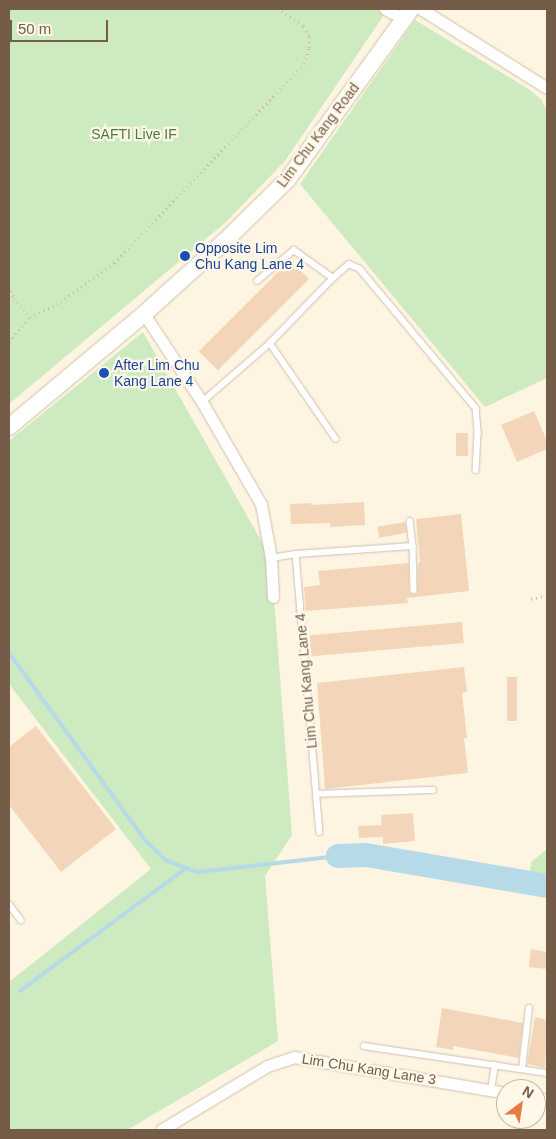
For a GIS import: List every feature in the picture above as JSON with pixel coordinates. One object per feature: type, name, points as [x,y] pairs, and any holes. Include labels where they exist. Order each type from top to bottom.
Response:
[{"type":"main road","name":"Lim Chu Kang Road","points":[[9,427],[144,314],[226,240],[288,179],[407,14]]},
{"type":"street","points":[[385,9],[407,14]]},
{"type":"street","points":[[421,9],[547,88]]},
{"type":"street","points":[[144,314],[202,402],[261,504],[271,558],[273,597]]},
{"type":"street","name":"Lim Chu Kang Lane 3","points":[[166,1129],[266,1066],[294,1057],[496,1091]]},
{"type":"lane","points":[[257,281],[294,250],[333,278]]},
{"type":"lane","points":[[202,402],[270,343],[333,278],[350,264],[360,269],[476,408],[478,433],[476,470]]},
{"type":"lane","points":[[270,343],[336,439]]},
{"type":"lane","points":[[410,521],[414,590]]},
{"type":"lane","points":[[271,558],[296,554],[412,546]]},
{"type":"lane","name":"Lim Chu Kang Lane 4","points":[[296,554],[320,832]]},
{"type":"lane","points":[[316,794],[433,790]]},
{"type":"lane","points":[[9,904],[21,920]]},
{"type":"lane","points":[[522,1070],[529,1008]]},
{"type":"lane","points":[[364,1046],[547,1073]]},
{"type":"lane","points":[[491,1090],[495,1065]]},
{"type":"path","points":[[9,342],[30,317],[61,302],[114,262],[304,64],[309,48],[309,36],[303,26],[278,9]]},
{"type":"path","points":[[9,286],[14,298],[30,317]]},
{"type":"path","points":[[531,599],[547,595]]},
{"type":"green space","name":"SAFTI Live IF","points":[[9,9],[388,9],[285,161],[226,222],[9,404]]},
{"type":"green space","points":[[415,20],[530,90],[541,99],[547,111],[547,378],[485,407],[300,184]]},
{"type":"green space","points":[[143,332],[271,558],[292,835],[265,876],[278,1041],[127,1130],[9,1130],[9,982],[151,869],[9,684],[9,441]]},
{"type":"green space","points":[[547,849],[547,875],[530,872],[531,862]]},
{"type":"building","points":[[290,260],[309,279],[218,370],[199,351]]},
{"type":"building","points":[[534,411],[547,441],[547,449],[517,462],[501,425]]},
{"type":"building","points":[[456,433],[468,433],[468,456],[456,456]]},
{"type":"building","points":[[364,502],[365,525],[330,527],[330,523],[291,524],[290,504],[311,503],[311,505]]},
{"type":"building","points":[[461,514],[469,591],[407,598],[408,603],[306,611],[304,587],[320,585],[318,571],[409,563],[409,591],[412,594],[417,594],[418,563],[420,562],[416,519]]},
{"type":"building","points":[[405,522],[407,533],[379,538],[377,527]]},
{"type":"building","points":[[462,622],[464,643],[311,656],[310,635]]},
{"type":"building","points":[[464,667],[467,692],[462,693],[467,738],[464,738],[468,773],[325,789],[317,683]]},
{"type":"building","points":[[507,677],[517,677],[517,721],[507,721]]},
{"type":"building","points":[[36,726],[116,829],[61,872],[9,805],[9,747]]},
{"type":"building","points":[[413,813],[415,841],[383,844],[383,837],[359,838],[358,826],[382,825],[381,815]]},
{"type":"building","points":[[531,949],[547,952],[547,969],[529,967]]},
{"type":"building","points":[[442,1008],[523,1023],[519,1058],[453,1046],[453,1050],[436,1047]]},
{"type":"building","points":[[535,1017],[547,1020],[545,1068],[527,1064]]},
{"type":"waterway","points":[[9,653],[145,840],[167,861],[198,872],[338,856]]},
{"type":"waterway","points":[[338,856],[366,855],[547,886]]},
{"type":"waterway","points":[[20,991],[186,868]]},
{"type":"place","name":"Opposite Lim Chu Kang Lane 4","points":[[185,256]]},
{"type":"place","name":"After Lim Chu Kang Lane 4","points":[[104,373]]}]
